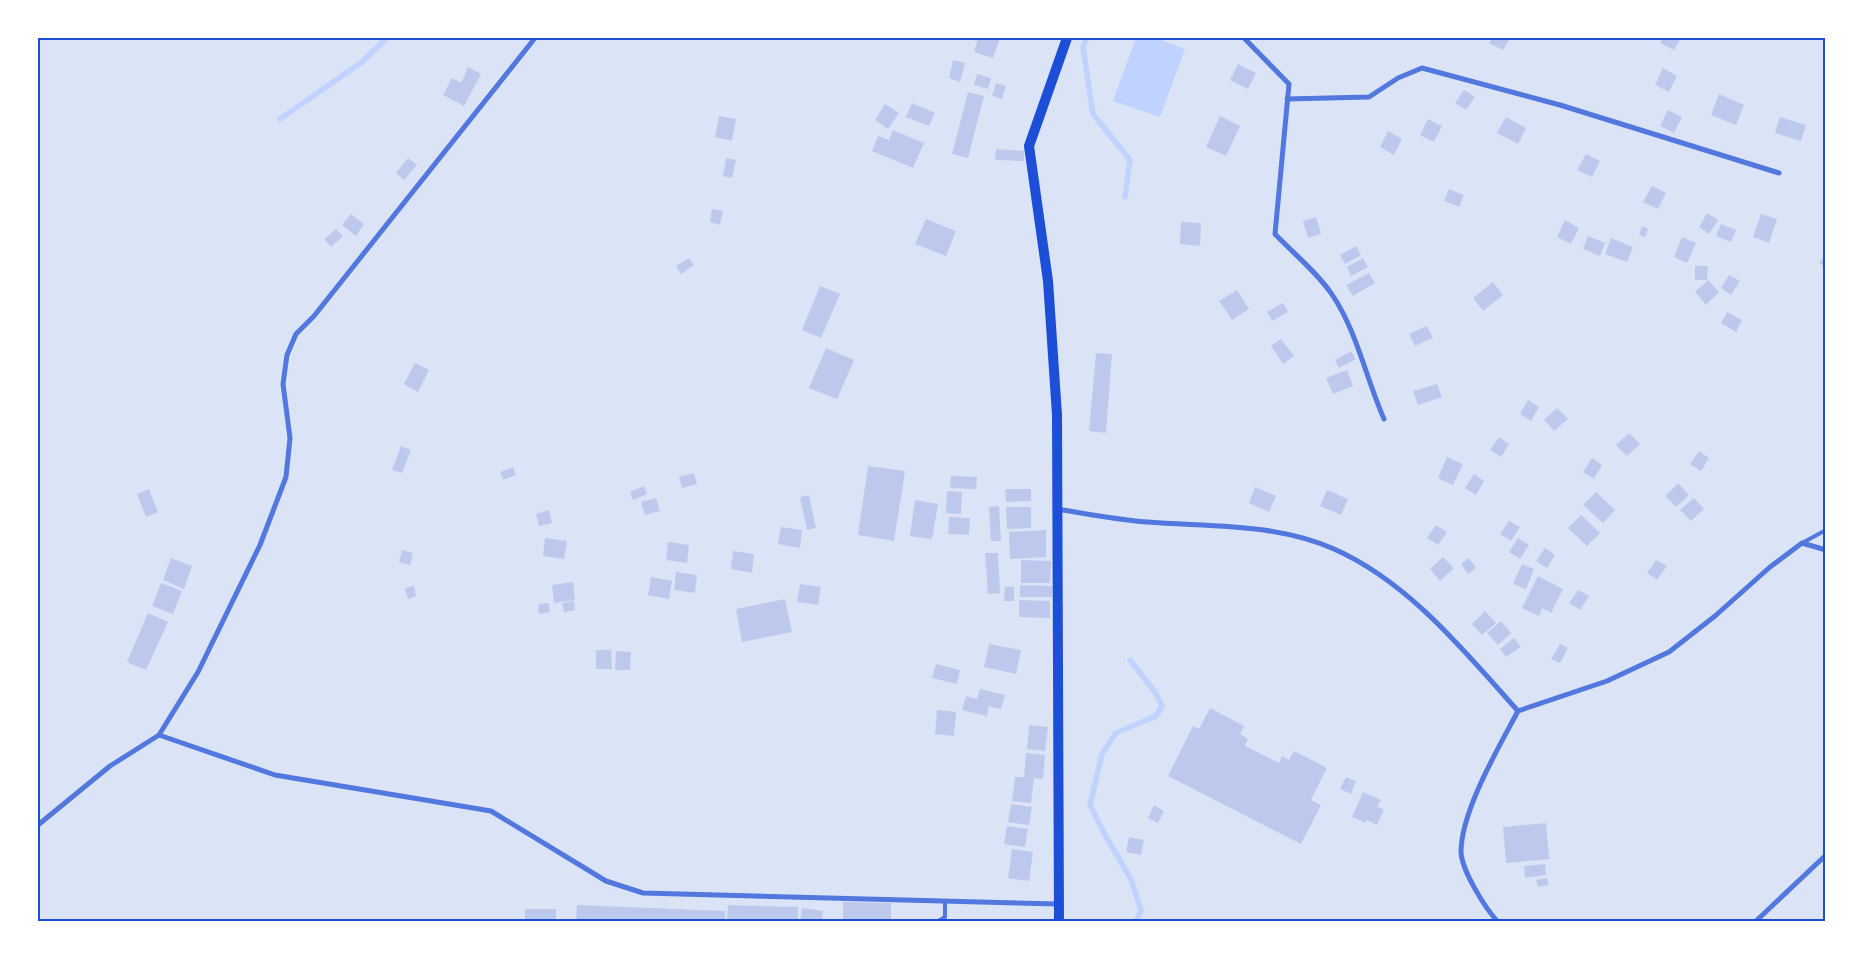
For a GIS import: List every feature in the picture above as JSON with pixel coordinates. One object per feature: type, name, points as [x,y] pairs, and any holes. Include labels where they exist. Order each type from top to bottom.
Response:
[{"type":"main road","points":[[1059,922],[1057,416],[1048,281],[1029,146],[1067,38]]},
{"type":"street","points":[[38,825],[110,766],[159,735],[198,672],[260,545],[286,476],[290,438],[283,384],[287,355],[296,334],[314,316],[535,38]]},
{"type":"street","points":[[1244,38],[1289,84],[1275,234],[1332,294],[1349,325],[1370,389],[1384,419]]},
{"type":"street","points":[[1287,99],[1369,97],[1398,78],[1422,68],[1560,105],[1779,173]]},
{"type":"street","points":[[1057,509],[1146,522],[1212,525],[1271,531],[1300,537],[1334,549],[1372,569],[1419,607],[1468,656],[1518,711]]},
{"type":"street","points":[[1498,922],[1491,914],[1464,868],[1462,851],[1470,810],[1493,759],[1518,711],[1607,681],[1669,652],[1715,616],[1770,567],[1802,543],[1826,550]]},
{"type":"street","points":[[159,735],[275,775],[491,811],[606,881],[643,893],[1058,904]]},
{"type":"street","points":[[1755,922],[1826,855]]},
{"type":"lane","points":[[1802,543],[1826,530]]},
{"type":"lane","points":[[937,922],[945,917],[945,901]]},
{"type":"shaded area","points":[[38,38],[1825,38],[1825,921],[38,921]]},
{"type":"water","points":[[1136,38],[1155,38],[1185,49],[1160,117],[1113,101]]},
{"type":"building","points":[[978,38],[1000,38],[993,58],[974,52]]},
{"type":"building","points":[[1492,38],[1510,38],[1503,50],[1489,43]]},
{"type":"building","points":[[1663,38],[1681,38],[1674,50],[1660,43]]},
{"type":"building","points":[[953,60],[965,63],[960,82],[949,78]]},
{"type":"building","points":[[1238,64],[1256,73],[1248,89],[1230,80]]},
{"type":"building","points":[[468,67],[481,74],[464,106],[443,95],[452,78],[461,83]]},
{"type":"building","points":[[1663,68],[1677,76],[1669,92],[1655,85]]},
{"type":"building","points":[[977,74],[991,78],[988,89],[974,85]]},
{"type":"building","points":[[996,83],[1006,86],[1002,99],[992,96]]},
{"type":"building","points":[[1464,90],[1475,97],[1466,110],[1455,103]]},
{"type":"building","points":[[968,92],[984,96],[968,158],[952,154]]},
{"type":"building","points":[[1719,94],[1744,105],[1736,125],[1711,115]]},
{"type":"building","points":[[912,103],[935,113],[929,126],[906,117]]},
{"type":"building","points":[[885,104],[899,113],[888,129],[875,120]]},
{"type":"building","points":[[1668,110],[1682,117],[1674,133],[1660,126]]},
{"type":"building","points":[[719,116],[736,119],[732,141],[715,137]]},
{"type":"building","points":[[1220,116],[1240,126],[1226,156],[1206,147]]},
{"type":"building","points":[[1506,117],[1526,128],[1518,144],[1497,133]]},
{"type":"building","points":[[1780,117],[1806,125],[1801,141],[1775,133]]},
{"type":"building","points":[[1428,119],[1442,126],[1434,142],[1420,135]]},
{"type":"building","points":[[893,130],[924,143],[913,168],[872,151],[878,136],[889,140]]},
{"type":"building","points":[[1388,131],[1402,139],[1394,155],[1380,147]]},
{"type":"building","points":[[996,149],[1024,151],[1024,161],[995,160]]},
{"type":"building","points":[[1586,154],[1600,161],[1592,177],[1577,170]]},
{"type":"building","points":[[408,158],[417,165],[404,180],[396,173]]},
{"type":"building","points":[[726,158],[736,160],[732,178],[723,176]]},
{"type":"building","points":[[1652,186],[1666,193],[1658,209],[1643,202]]},
{"type":"building","points":[[1449,189],[1464,195],[1459,207],[1444,201]]},
{"type":"building","points":[[712,209],[723,211],[720,225],[710,222]]},
{"type":"building","points":[[1707,213],[1718,220],[1709,234],[1699,227]]},
{"type":"building","points":[[351,214],[364,224],[356,236],[342,225]]},
{"type":"building","points":[[1761,214],[1777,219],[1769,243],[1753,237]]},
{"type":"building","points":[[1316,217],[1321,234],[1308,238],[1303,221]]},
{"type":"building","points":[[926,219],[956,231],[946,256],[915,244]]},
{"type":"building","points":[[1565,220],[1579,228],[1571,244],[1557,237]]},
{"type":"building","points":[[1181,222],[1201,223],[1200,246],[1180,244]]},
{"type":"building","points":[[1721,224],[1736,230],[1731,242],[1716,236]]},
{"type":"building","points":[[1642,226],[1648,229],[1645,237],[1639,235]]},
{"type":"building","points":[[336,229],[343,236],[331,247],[324,239]]},
{"type":"building","points":[[1588,236],[1605,243],[1600,256],[1583,249]]},
{"type":"building","points":[[1682,237],[1696,243],[1687,263],[1674,257]]},
{"type":"building","points":[[1611,238],[1633,247],[1627,262],[1605,254]]},
{"type":"building","points":[[1356,246],[1361,255],[1345,264],[1340,255]]},
{"type":"building","points":[[1826,252],[1826,268],[1819,263]]},
{"type":"building","points":[[689,258],[694,265],[681,274],[676,266]]},
{"type":"building","points":[[1363,258],[1368,267],[1351,276],[1347,267]]},
{"type":"building","points":[[1695,266],[1708,266],[1707,280],[1695,280]]},
{"type":"building","points":[[1369,273],[1375,283],[1353,296],[1346,285]]},
{"type":"building","points":[[1729,275],[1740,281],[1731,295],[1721,288]]},
{"type":"building","points":[[1708,280],[1719,292],[1706,305],[1695,292]]},
{"type":"building","points":[[1493,282],[1503,295],[1483,311],[1473,298]]},
{"type":"building","points":[[820,286],[840,294],[821,338],[802,330]]},
{"type":"building","points":[[1237,290],[1249,309],[1232,320],[1219,301]]},
{"type":"building","points":[[1283,303],[1288,312],[1272,321],[1267,312]]},
{"type":"building","points":[[1727,312],[1742,320],[1736,332],[1721,323]]},
{"type":"building","points":[[1427,326],[1433,338],[1415,346],[1409,334]]},
{"type":"building","points":[[1281,339],[1294,356],[1283,364],[1271,346]]},
{"type":"building","points":[[826,348],[854,360],[837,399],[809,388]]},
{"type":"building","points":[[1351,351],[1356,359],[1339,368],[1335,360]]},
{"type":"building","points":[[1096,353],[1112,354],[1106,433],[1089,431]]},
{"type":"building","points":[[415,363],[429,370],[418,392],[404,384]]},
{"type":"building","points":[[1347,370],[1353,386],[1333,394],[1326,378]]},
{"type":"building","points":[[1437,384],[1442,397],[1418,405],[1413,391]]},
{"type":"building","points":[[1528,400],[1539,407],[1531,421],[1520,414]]},
{"type":"building","points":[[1557,408],[1568,419],[1554,431],[1544,420]]},
{"type":"building","points":[[1629,433],[1640,444],[1627,456],[1616,445]]},
{"type":"building","points":[[1499,437],[1509,444],[1501,457],[1490,450]]},
{"type":"building","points":[[401,446],[411,450],[402,473],[392,470]]},
{"type":"building","points":[[1699,451],[1709,458],[1701,471],[1690,464]]},
{"type":"building","points":[[1447,457],[1463,464],[1453,485],[1438,478]]},
{"type":"building","points":[[1592,458],[1602,465],[1594,479],[1583,472]]},
{"type":"building","points":[[868,466],[905,471],[894,541],[858,535]]},
{"type":"building","points":[[513,467],[516,475],[503,480],[500,472]]},
{"type":"building","points":[[694,473],[697,484],[682,488],[679,477]]},
{"type":"building","points":[[1474,474],[1484,481],[1476,495],[1465,488]]},
{"type":"building","points":[[951,476],[977,477],[976,489],[950,488]]},
{"type":"building","points":[[1678,483],[1689,495],[1676,507],[1665,496]]},
{"type":"building","points":[[644,486],[647,494],[633,500],[630,492]]},
{"type":"building","points":[[1255,487],[1276,496],[1269,512],[1249,503]]},
{"type":"building","points":[[149,489],[158,512],[146,517],[137,494]]},
{"type":"building","points":[[1005,489],[1031,489],[1031,501],[1006,502]]},
{"type":"building","points":[[1327,490],[1348,499],[1341,515],[1320,506]]},
{"type":"building","points":[[947,491],[962,492],[961,514],[946,513]]},
{"type":"building","points":[[1596,492],[1615,510],[1603,523],[1583,505]]},
{"type":"building","points":[[809,495],[816,528],[807,530],[800,497]]},
{"type":"building","points":[[656,498],[660,511],[645,515],[641,502]]},
{"type":"building","points":[[1694,498],[1704,509],[1691,521],[1680,510]]},
{"type":"building","points":[[915,500],[938,504],[932,539],[910,536]]},
{"type":"building","points":[[999,506],[1001,541],[991,541],[989,507]]},
{"type":"building","points":[[1006,507],[1031,507],[1031,528],[1007,529]]},
{"type":"building","points":[[549,510],[552,523],[539,526],[536,514]]},
{"type":"building","points":[[1581,515],[1600,533],[1587,546],[1568,528]]},
{"type":"building","points":[[949,517],[970,518],[969,535],[948,534]]},
{"type":"building","points":[[1509,521],[1520,527],[1511,541],[1500,534]]},
{"type":"building","points":[[1436,525],[1447,532],[1438,545],[1427,538]]},
{"type":"building","points":[[781,527],[802,530],[800,548],[778,544]]},
{"type":"building","points":[[1046,530],[1046,557],[1010,559],[1009,532]]},
{"type":"building","points":[[545,538],[567,541],[564,559],[543,556]]},
{"type":"building","points":[[1518,538],[1529,545],[1520,559],[1509,552]]},
{"type":"building","points":[[668,542],[689,545],[687,563],[666,560]]},
{"type":"building","points":[[1545,548],[1555,555],[1547,568],[1536,561]]},
{"type":"building","points":[[402,550],[413,553],[410,565],[399,562]]},
{"type":"building","points":[[733,551],[754,554],[752,573],[731,569]]},
{"type":"building","points":[[985,553],[998,553],[1000,593],[988,594]]},
{"type":"building","points":[[1443,557],[1454,568],[1440,581],[1430,569]]},
{"type":"building","points":[[171,558],[192,566],[184,589],[163,580]]},
{"type":"building","points":[[1469,558],[1476,568],[1468,574],[1461,564]]},
{"type":"building","points":[[1021,560],[1051,561],[1050,583],[1021,583]]},
{"type":"building","points":[[1656,560],[1667,566],[1657,580],[1647,573]]},
{"type":"building","points":[[1522,564],[1534,569],[1526,589],[1513,584]]},
{"type":"building","points":[[676,572],[697,575],[695,593],[674,590]]},
{"type":"building","points":[[1538,576],[1563,589],[1551,613],[1542,608],[1539,616],[1522,608]]},
{"type":"building","points":[[651,577],[672,581],[669,599],[648,595]]},
{"type":"building","points":[[573,582],[575,600],[554,603],[552,585]]},
{"type":"building","points":[[161,583],[182,591],[173,614],[152,606]]},
{"type":"building","points":[[800,584],[821,587],[818,605],[797,602]]},
{"type":"building","points":[[1020,585],[1052,586],[1052,597],[1020,597]]},
{"type":"building","points":[[414,586],[416,596],[408,599],[405,588]]},
{"type":"building","points":[[1005,587],[1014,587],[1014,601],[1004,601]]},
{"type":"building","points":[[1578,590],[1589,596],[1580,610],[1569,603]]},
{"type":"building","points":[[785,599],[792,632],[742,642],[736,609]]},
{"type":"building","points":[[1019,600],[1050,601],[1050,618],[1019,617]]},
{"type":"building","points":[[574,601],[575,610],[564,612],[562,603]]},
{"type":"building","points":[[549,603],[550,612],[539,614],[538,604]]},
{"type":"building","points":[[1485,611],[1496,623],[1482,635],[1472,624]]},
{"type":"building","points":[[148,613],[168,622],[146,670],[127,662]]},
{"type":"building","points":[[1501,621],[1511,633],[1498,645],[1487,633]]},
{"type":"building","points":[[1514,638],[1521,647],[1506,657],[1500,649]]},
{"type":"building","points":[[989,644],[1021,650],[1016,674],[984,667]]},
{"type":"building","points":[[1560,644],[1568,648],[1560,663],[1551,659]]},
{"type":"building","points":[[596,650],[611,650],[612,669],[596,669]]},
{"type":"building","points":[[616,651],[631,652],[630,670],[615,670]]},
{"type":"building","points":[[936,664],[960,670],[957,684],[932,678]]},
{"type":"building","points":[[980,689],[1005,695],[1001,709],[989,706],[987,716],[962,710],[966,696],[977,699]]},
{"type":"building","points":[[1210,708],[1244,726],[1240,734],[1248,739],[1245,746],[1279,763],[1282,756],[1289,760],[1294,751],[1327,768],[1311,800],[1321,805],[1301,844],[1168,776],[1193,726],[1199,729]]},
{"type":"building","points":[[937,710],[956,712],[954,736],[935,734]]},
{"type":"building","points":[[1029,725],[1048,727],[1045,751],[1027,749]]},
{"type":"building","points":[[1026,753],[1045,755],[1043,779],[1034,778],[1031,803],[1012,801],[1015,777],[1024,777]]},
{"type":"building","points":[[1346,777],[1356,781],[1351,794],[1340,789]]},
{"type":"building","points":[[1363,792],[1381,800],[1377,806],[1384,810],[1377,825],[1367,820],[1366,823],[1352,817]]},
{"type":"building","points":[[1011,804],[1032,807],[1029,825],[1008,822]]},
{"type":"building","points":[[1154,805],[1164,811],[1158,823],[1148,818]]},
{"type":"building","points":[[1546,823],[1549,859],[1506,863],[1503,827]]},
{"type":"building","points":[[1007,826],[1028,829],[1025,847],[1004,844]]},
{"type":"building","points":[[1129,837],[1144,840],[1141,855],[1126,852]]},
{"type":"building","points":[[1012,849],[1033,852],[1029,881],[1008,878]]},
{"type":"building","points":[[1545,864],[1546,875],[1525,878],[1524,866]]},
{"type":"building","points":[[1547,878],[1549,885],[1538,887],[1536,880]]},
{"type":"building","points":[[843,902],[891,903],[891,922],[843,922]]},
{"type":"building","points":[[577,905],[725,911],[725,922],[576,922]]},
{"type":"building","points":[[728,905],[798,907],[798,922],[727,922]]},
{"type":"building","points":[[802,908],[823,911],[822,922],[800,922]]},
{"type":"building","points":[[525,909],[556,909],[556,921],[525,921]]},
{"type":"waterway","points":[[280,119],[362,62],[387,38]]},
{"type":"waterway","points":[[1087,38],[1083,47],[1093,114],[1130,160],[1125,197]]},
{"type":"waterway","points":[[1130,660],[1155,692],[1162,706],[1156,716],[1116,733],[1102,754],[1090,805],[1131,879],[1141,910],[1136,922]]}]
